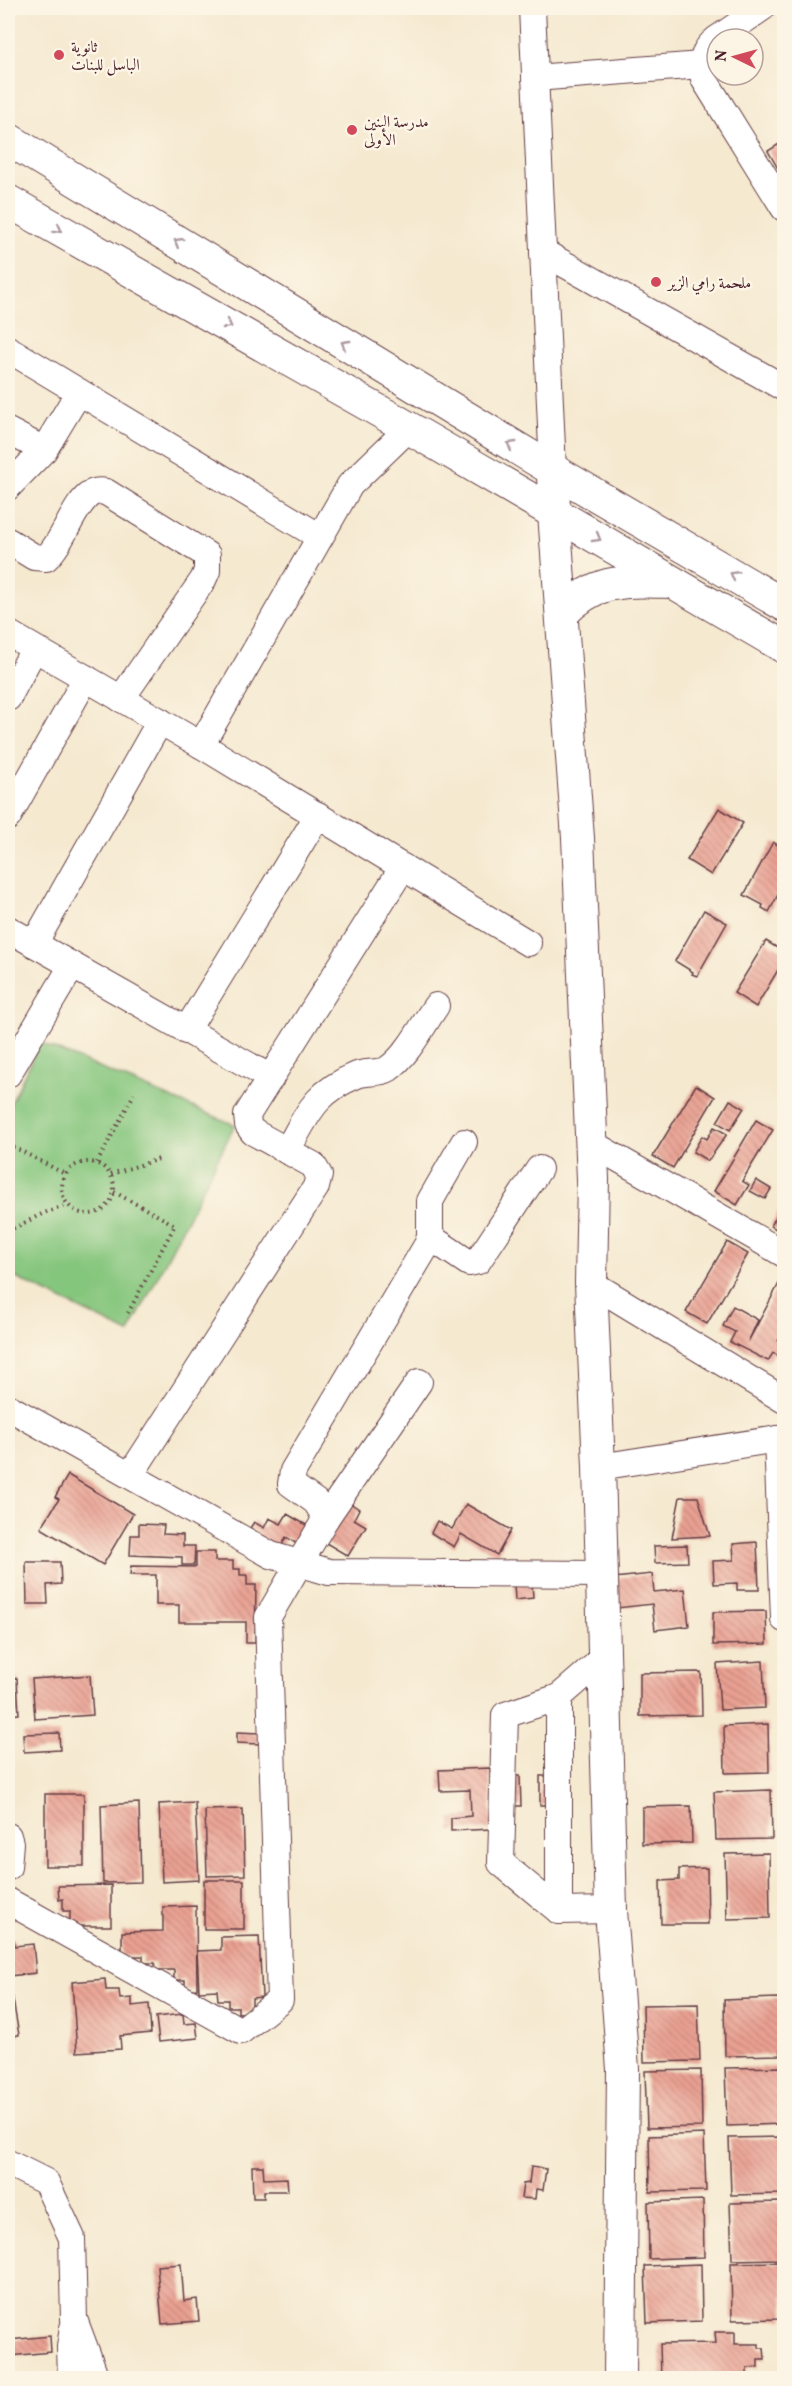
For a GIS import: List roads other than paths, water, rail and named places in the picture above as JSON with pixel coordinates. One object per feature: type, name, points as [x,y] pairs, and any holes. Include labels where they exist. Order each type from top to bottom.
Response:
[{"type":"main road","points":[[8,139],[553,470],[784,605]]},
{"type":"main road","points":[[8,201],[409,428],[784,648]]},
{"type":"main road","points":[[553,470],[554,513],[578,838],[591,1143],[591,1283],[599,1467],[610,1910],[623,2068],[620,2379]]},
{"type":"main road","points":[[562,614],[575,600],[588,591],[608,583],[674,582]]},
{"type":"street","points":[[532,8],[553,470]]},
{"type":"street","points":[[734,27],[762,8]]},
{"type":"street","points":[[705,51],[701,65],[704,79],[784,208]]},
{"type":"street","points":[[535,78],[701,65]]},
{"type":"street","points":[[543,252],[784,388]]},
{"type":"street","points":[[8,349],[320,537]]},
{"type":"street","points":[[8,487],[44,450],[80,392]]},
{"type":"street","points":[[201,745],[350,485],[409,428]]},
{"type":"street","points":[[8,431],[44,450]]},
{"type":"street","points":[[8,541],[34,557],[46,558],[55,550],[85,498],[94,491],[106,492],[207,555],[207,571],[203,580],[121,699]]},
{"type":"street","points":[[8,633],[201,745],[528,943]]},
{"type":"street","points":[[8,698],[34,649]]},
{"type":"street","points":[[8,817],[86,678]]},
{"type":"street","points":[[34,944],[160,721]]},
{"type":"street","points":[[186,1030],[318,815]]},
{"type":"street","points":[[131,1474],[316,1187],[319,1174],[312,1165],[253,1132],[248,1125],[247,1115],[403,867]]},
{"type":"street","points":[[8,929],[271,1078]]},
{"type":"street","points":[[8,1074],[72,966]]},
{"type":"street","points":[[287,1151],[313,1104],[326,1091],[337,1083],[366,1071],[385,1071],[391,1067],[397,1062],[436,1006]]},
{"type":"street","points":[[326,1518],[316,1502],[291,1484],[293,1471],[430,1237],[430,1201],[464,1142]]},
{"type":"street","points":[[591,1143],[784,1254]]},
{"type":"street","points":[[430,1237],[469,1263],[478,1261],[539,1168]]},
{"type":"street","points":[[591,1283],[784,1397]]},
{"type":"street","points":[[8,1901],[241,2031],[280,2000],[268,1617],[326,1518],[419,1382]]},
{"type":"street","points":[[8,1407],[271,1554],[300,1564],[329,1572],[602,1574]]},
{"type":"street","points":[[599,1467],[781,1439],[784,1605]]},
{"type":"street","points":[[604,1658],[560,1697],[505,1715],[501,1863],[559,1911],[610,1910]]},
{"type":"street","points":[[559,1911],[560,1697]]},
{"type":"street","points":[[8,1836],[10,1843],[8,1867]]},
{"type":"street","points":[[8,2163],[46,2182],[72,2238],[74,2319],[70,2347],[71,2379]]},
{"type":"street","points":[[8,2187],[46,2182]]},
{"type":"street","points":[[74,2319],[96,2379]]},
{"type":"place","name":"ثانوية الباسل للبنات","points":[[59,55]]},
{"type":"place","name":"مدرسة البنين الأولى","points":[[352,130]]},
{"type":"place","name":"ملحمة رامي الزير","points":[[656,282]]}]
